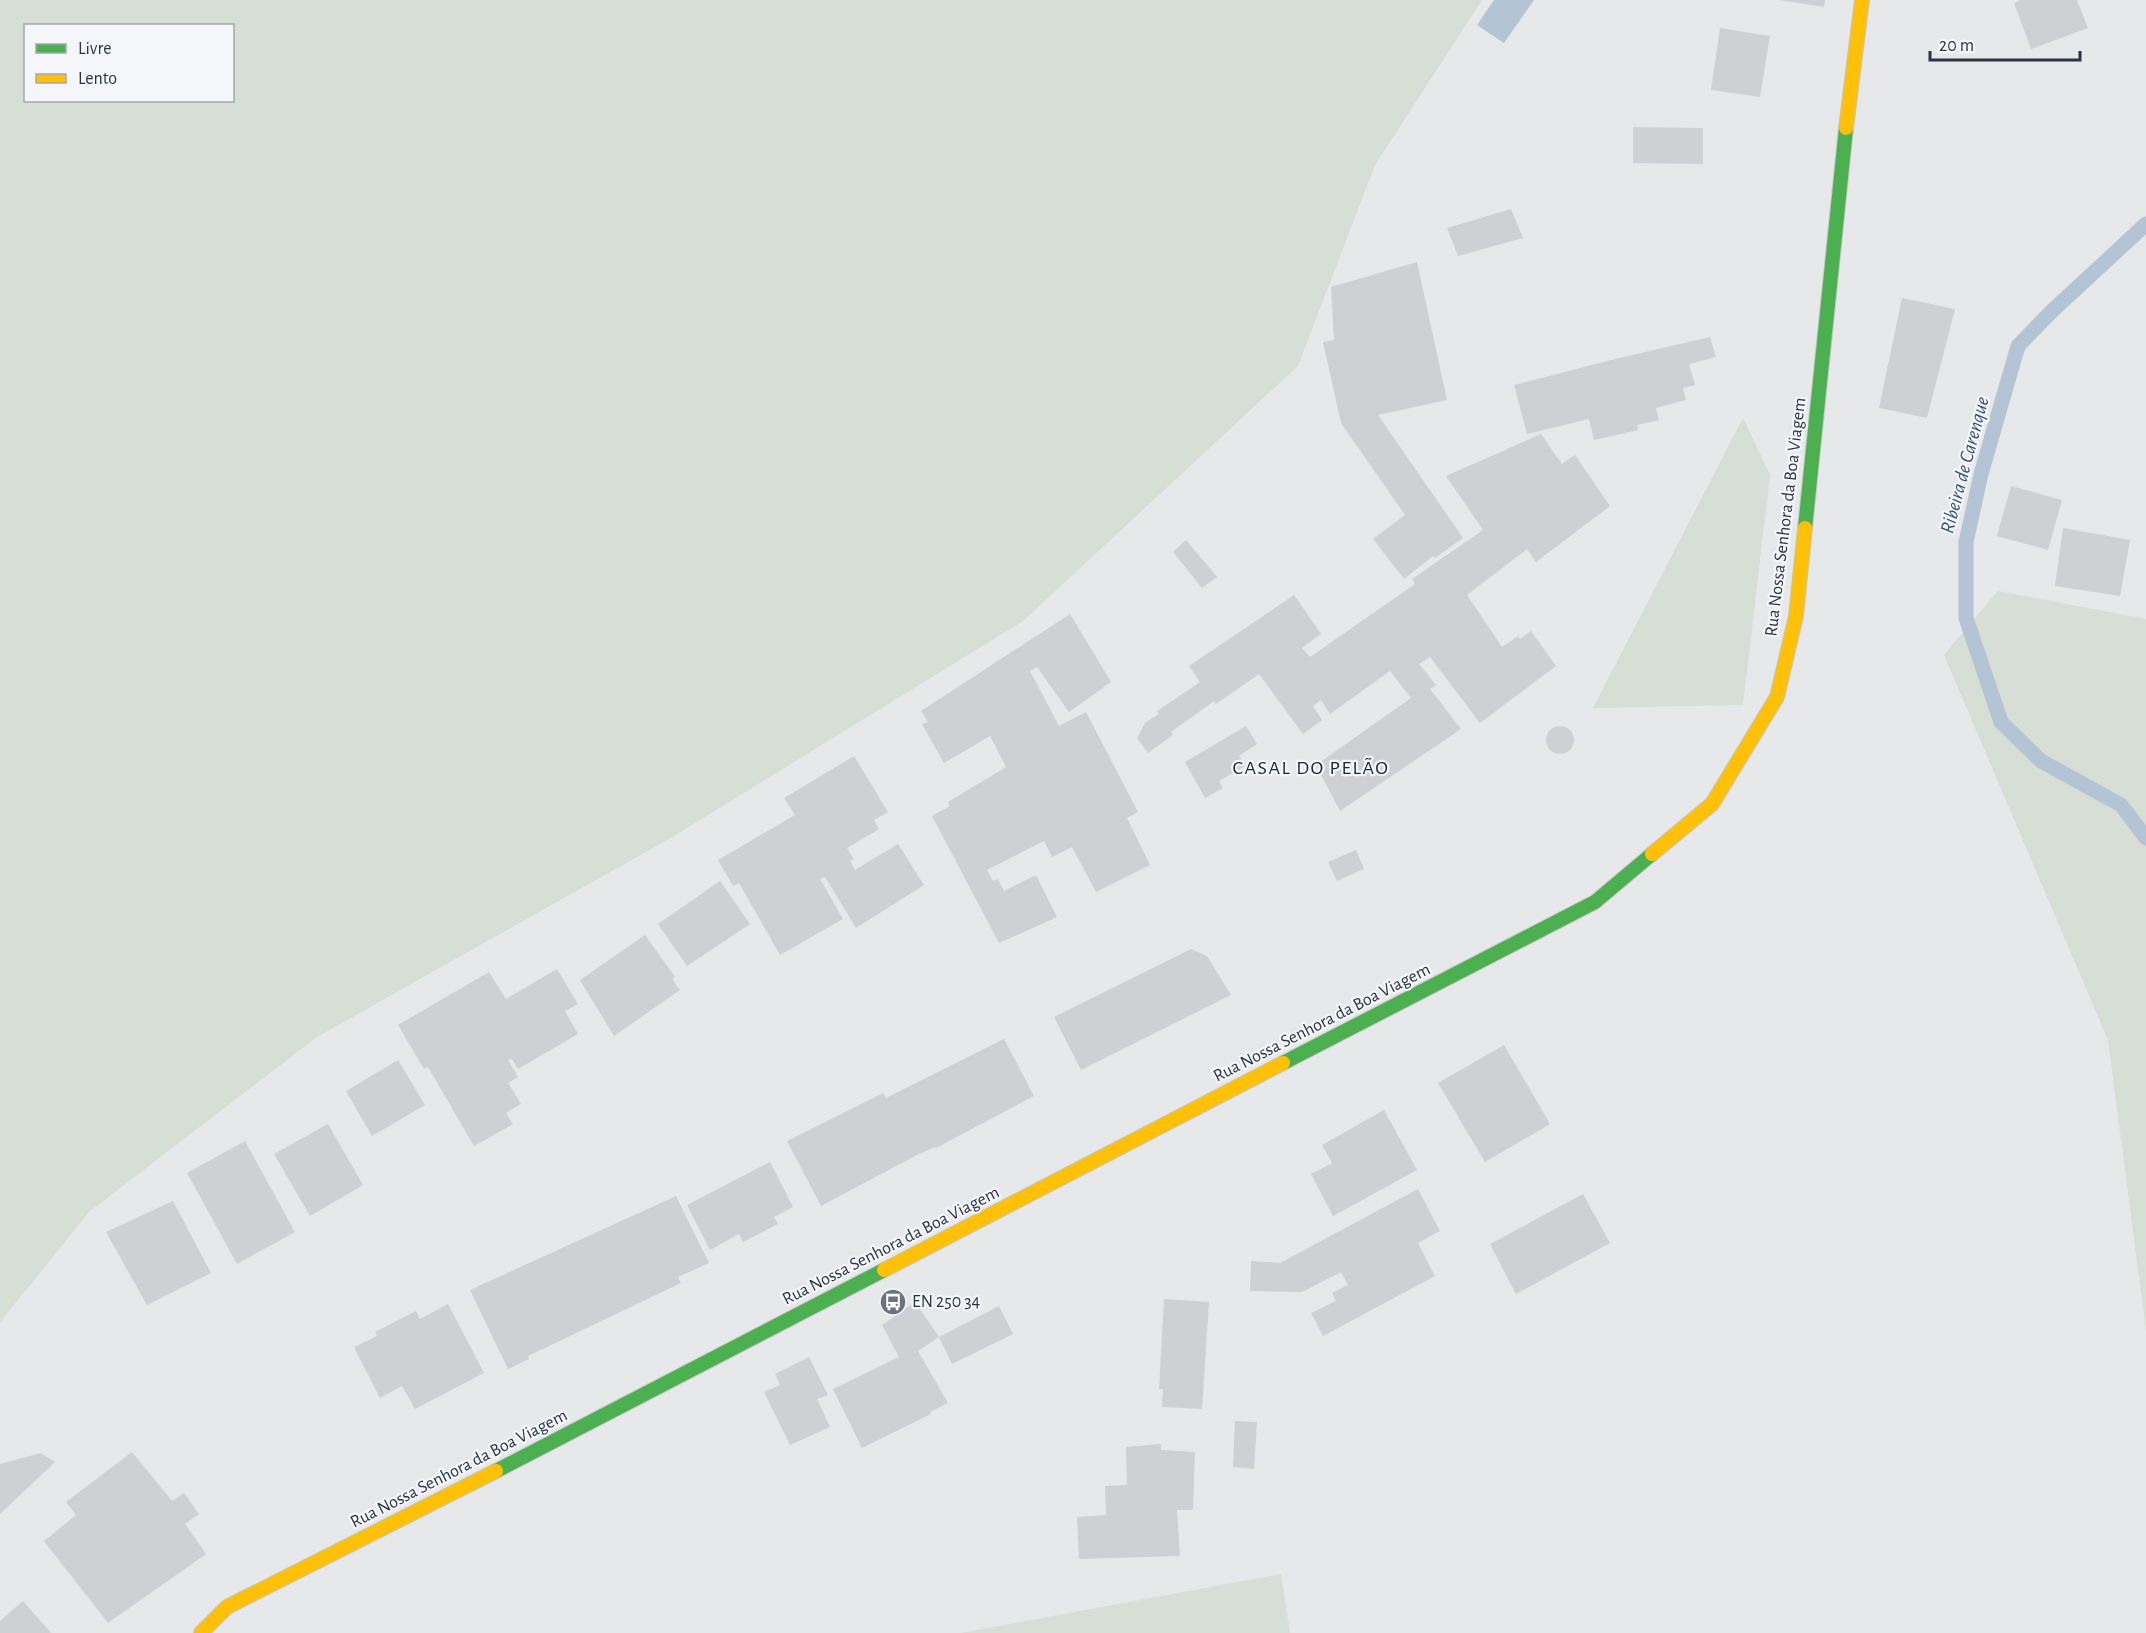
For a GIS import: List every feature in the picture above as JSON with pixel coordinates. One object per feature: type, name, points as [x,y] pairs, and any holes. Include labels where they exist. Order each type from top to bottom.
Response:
[{"type":"main road","name":"Rua Nossa Senhora da Boa Viagem","points":[[201,1633],[226,1607],[460,1490],[1595,902],[1712,804],[1777,698],[1796,616],[1850,94],[1862,0]]},
{"type":"shaded area","points":[[0,0],[1482,0],[1375,165],[1298,366],[1023,621],[674,836],[317,1037],[90,1211],[0,1322]]},
{"type":"shaded area","points":[[1743,418],[1770,475],[1743,705],[1593,708]]},
{"type":"shaded area","points":[[1998,591],[2146,619],[2146,1330],[2108,1040],[1944,655]]},
{"type":"shaded area","points":[[1281,1574],[1290,1633],[961,1633]]},
{"type":"water","points":[[1494,0],[1534,0],[1504,43],[1477,25]]},
{"type":"building","points":[[1779,0],[1825,0],[1824,7]]},
{"type":"building","points":[[2021,0],[2077,0],[2088,28],[2031,49],[2014,3]]},
{"type":"building","points":[[1720,28],[1770,36],[1760,97],[1711,90]]},
{"type":"building","points":[[1633,127],[1703,128],[1703,164],[1633,163]]},
{"type":"building","points":[[1511,209],[1523,238],[1458,256],[1447,228]]},
{"type":"building","points":[[1417,262],[1447,400],[1378,415],[1463,538],[1435,558],[1433,556],[1404,579],[1373,539],[1405,515],[1341,423],[1323,342],[1334,340],[1331,287]]},
{"type":"building","points":[[1902,298],[1955,309],[1927,418],[1879,408]]},
{"type":"building","points":[[1710,337],[1716,357],[1689,364],[1695,385],[1683,388],[1686,400],[1656,408],[1659,420],[1637,425],[1638,430],[1594,440],[1589,419],[1527,434],[1514,385]]},
{"type":"building","points":[[1541,434],[1562,464],[1575,455],[1610,506],[1536,562],[1527,549],[1467,595],[1502,647],[1518,636],[1520,639],[1531,631],[1556,666],[1480,723],[1430,657],[1419,664],[1436,685],[1430,689],[1461,729],[1340,811],[1316,765],[1411,698],[1390,671],[1330,714],[1321,700],[1313,706],[1322,720],[1303,734],[1259,674],[1216,704],[1214,701],[1171,732],[1173,735],[1148,753],[1137,738],[1145,723],[1159,714],[1157,711],[1200,682],[1189,666],[1294,595],[1321,634],[1302,648],[1310,657],[1415,584],[1412,579],[1483,530],[1446,476]]},
{"type":"building","points":[[2011,486],[2062,500],[2048,550],[1997,536]]},
{"type":"building","points":[[2063,528],[2130,540],[2120,596],[2055,586]]},
{"type":"building","points":[[1186,540],[1217,577],[1202,588],[1173,552]]},
{"type":"building","points":[[1070,614],[1111,682],[1069,712],[1037,667],[1030,671],[1059,726],[1086,712],[1138,812],[1127,818],[1150,865],[1096,892],[1072,847],[1052,857],[1044,841],[987,870],[993,881],[998,879],[1004,891],[1036,875],[1057,917],[999,943],[932,816],[950,806],[948,802],[1006,767],[990,736],[944,763],[922,724],[928,722],[921,711]]},
{"type":"building","points":[[1246,726],[1257,744],[1239,756],[1245,766],[1219,781],[1223,788],[1205,798],[1185,762]]},
{"type":"building","points":[[1560,726],[1570,730],[1574,740],[1570,750],[1560,754],[1550,750],[1546,740],[1550,730]]},
{"type":"building","points":[[854,756],[888,812],[874,820],[879,829],[847,848],[854,859],[850,861],[855,870],[898,844],[924,885],[856,928],[825,877],[820,879],[843,919],[780,955],[739,883],[733,886],[718,860],[795,815],[784,798]]},
{"type":"building","points":[[1356,850],[1364,869],[1337,881],[1328,862]]},
{"type":"building","points":[[720,881],[750,924],[687,966],[658,924]]},
{"type":"building","points":[[645,935],[675,977],[672,979],[680,990],[614,1036],[580,980]]},
{"type":"building","points":[[1191,949],[1207,956],[1231,995],[1081,1070],[1054,1017]]},
{"type":"building","points":[[557,969],[578,1004],[565,1011],[578,1034],[518,1069],[512,1059],[508,1060],[518,1077],[508,1083],[521,1104],[506,1113],[513,1124],[474,1146],[428,1067],[424,1069],[398,1025],[489,972],[506,999]]},
{"type":"building","points":[[1004,1039],[1034,1096],[821,1206],[787,1141],[883,1093],[886,1098]]},
{"type":"building","points":[[1504,1045],[1550,1124],[1485,1162],[1438,1083]]},
{"type":"building","points":[[398,1060],[425,1105],[372,1136],[346,1091]]},
{"type":"building","points":[[1384,1110],[1417,1170],[1333,1216],[1311,1174],[1332,1163],[1322,1145]]},
{"type":"building","points":[[328,1124],[363,1185],[310,1216],[274,1154]]},
{"type":"building","points":[[245,1141],[295,1232],[237,1264],[187,1173]]},
{"type":"building","points":[[770,1162],[793,1207],[774,1217],[778,1224],[743,1242],[739,1234],[710,1250],[687,1205]]},
{"type":"building","points":[[1418,1189],[1440,1231],[1418,1243],[1435,1276],[1323,1336],[1311,1313],[1336,1301],[1332,1293],[1348,1285],[1341,1272],[1302,1292],[1250,1291],[1251,1261],[1280,1263]]},
{"type":"building","points":[[1583,1194],[1610,1243],[1516,1294],[1490,1244]]},
{"type":"building","points":[[676,1196],[709,1263],[678,1277],[681,1283],[528,1356],[529,1359],[508,1369],[470,1290]]},
{"type":"building","points":[[173,1201],[211,1273],[147,1305],[106,1232]]},
{"type":"building","points":[[1164,1299],[1209,1302],[1202,1409],[1162,1407],[1163,1389],[1159,1389]]},
{"type":"building","points":[[915,1302],[939,1337],[918,1351],[948,1403],[930,1412],[931,1414],[862,1448],[833,1389],[899,1357],[882,1325]]},
{"type":"building","points":[[448,1304],[484,1373],[415,1409],[402,1386],[380,1398],[354,1347],[377,1336],[375,1332],[416,1311],[420,1319]]},
{"type":"building","points":[[999,1306],[1013,1334],[952,1364],[939,1337]]},
{"type":"building","points":[[809,1357],[828,1395],[817,1399],[830,1427],[790,1445],[764,1392],[780,1385],[775,1374]]},
{"type":"building","points":[[1235,1421],[1257,1422],[1254,1469],[1233,1467]]},
{"type":"building","points":[[1161,1444],[1161,1450],[1195,1452],[1193,1510],[1177,1510],[1180,1556],[1079,1559],[1077,1517],[1106,1515],[1105,1486],[1127,1485],[1126,1447]]},
{"type":"building","points":[[132,1452],[172,1501],[184,1493],[199,1514],[185,1524],[206,1554],[108,1623],[44,1541],[76,1515],[66,1502]]},
{"type":"building","points":[[41,1453],[55,1462],[0,1514],[0,1464]]},
{"type":"building","points":[[23,1601],[51,1633],[0,1633],[0,1621]]},
{"type":"waterway","name":"Ribeira de Carenque","points":[[2146,224],[2052,311],[2018,346],[1981,474],[1966,542],[1966,618],[2001,722],[2041,761],[2121,805],[2146,838]]},
{"type":"traffic: fast","points":[[1805,528],[1846,128]]},
{"type":"traffic: fast","points":[[1283,1063],[1595,902],[1652,854]]},
{"type":"traffic: fast","points":[[496,1471],[884,1270]]},
{"type":"traffic: slow","points":[[1846,128],[1862,0]]},
{"type":"traffic: slow","points":[[1652,854],[1712,804],[1777,697],[1796,616],[1805,528]]},
{"type":"traffic: slow","points":[[884,1270],[1283,1063]]},
{"type":"traffic: slow","points":[[201,1633],[227,1607],[496,1471]]},
{"type":"place","name":"EN 250 34","points":[[893,1302]]},
{"type":"district","name":"CASAL DO PELÃO","points":[[1311,768]]}]
